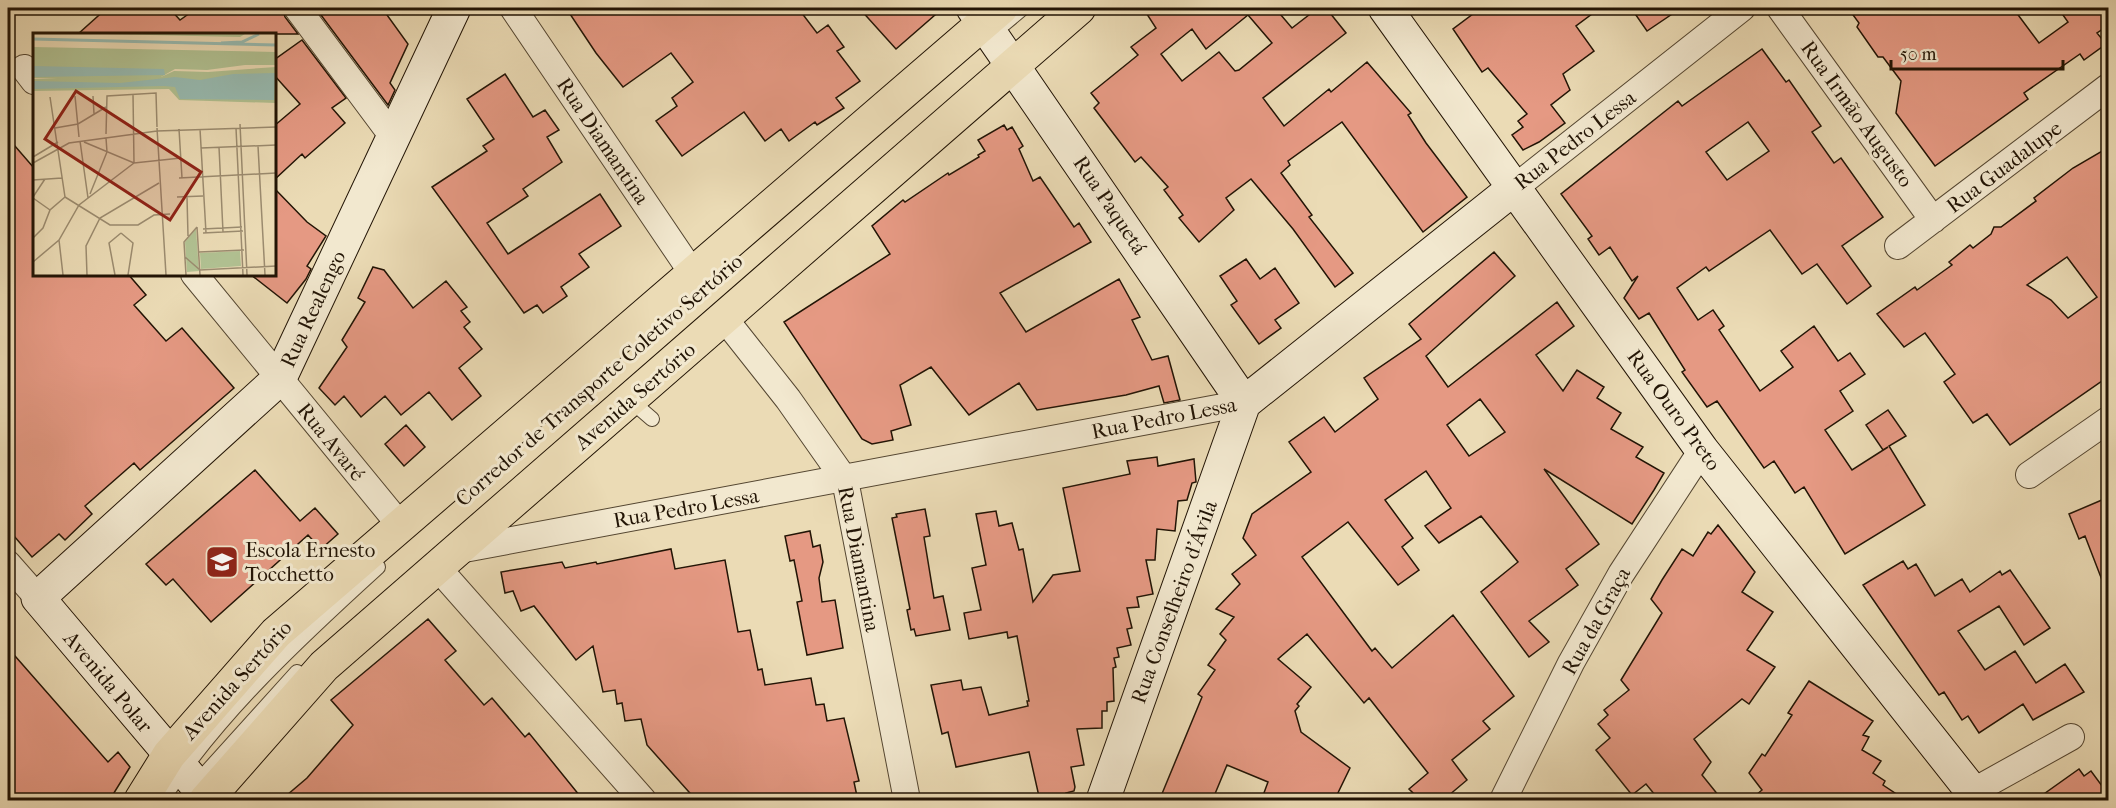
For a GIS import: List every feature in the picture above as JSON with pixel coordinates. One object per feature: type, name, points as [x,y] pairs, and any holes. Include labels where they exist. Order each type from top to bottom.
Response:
[{"type":"main road","name":"Avenida Sertório","points":[[193,787],[276,633],[405,531],[698,280],[998,36],[1079,8]]},
{"type":"main road","name":"Avenida Sertório","points":[[141,801],[193,787],[441,558],[641,410],[720,312],[998,36]]},
{"type":"street","points":[[297,8],[393,137]]},
{"type":"street","name":"Rua Realengo","points":[[38,598],[280,378],[454,8]]},
{"type":"street","name":"Rua Diamantina","points":[[513,8],[698,280]]},
{"type":"street","name":"Rua Ouro Preto","points":[[1385,8],[1702,450],[1972,798]]},
{"type":"street","name":"Rua Pedro Lessa","points":[[441,558],[1245,403],[1742,8]]},
{"type":"street","name":"Rua Irmão Augusto","points":[[1780,8],[1933,220]]},
{"type":"street","name":"Rua Paquetá","points":[[998,36],[1245,403]]},
{"type":"street","name":"Rua Guadalupe","points":[[1898,246],[2109,87]]},
{"type":"street","name":"Rua Avaré","points":[[196,276],[405,531]]},
{"type":"street","name":"Rua Diamantina","points":[[720,312],[781,404],[845,480],[907,801]]},
{"type":"street","name":"Rua Conselheiro d'Ávila","points":[[1103,801],[1245,403]]},
{"type":"street","points":[[2029,476],[2109,420]]},
{"type":"street","name":"Rua da Graça","points":[[1503,801],[1571,663],[1621,574],[1702,450]]},
{"type":"street","points":[[441,558],[643,801]]},
{"type":"street","name":"Avenida Polar","points":[[8,564],[193,787]]},
{"type":"street","points":[[1972,798],[2071,737]]},
{"type":"lane","points":[[922,95],[998,36],[1023,8]]},
{"type":"lane","points":[[1041,22],[1058,8]]},
{"type":"lane","name":"Corredor de Transporte Coletivo Sertório","points":[[162,801],[193,787],[308,660],[441,558],[720,312],[944,106]]},
{"type":"lane","name":"Corredor de Transporte Coletivo Sertório","points":[[193,787],[290,647],[384,561]]},
{"type":"building","points":[[107,8],[169,8],[180,20],[197,8],[282,8],[285,17],[298,34],[276,33],[79,33]]},
{"type":"building","points":[[324,8],[382,8],[408,44],[390,83],[395,90],[388,105],[318,11]]},
{"type":"building","points":[[566,8],[798,8],[817,33],[828,25],[844,47],[837,51],[860,81],[836,98],[844,108],[817,125],[815,122],[789,141],[781,129],[765,141],[744,112],[682,156],[656,121],[677,106],[672,98],[693,82],[671,53],[623,87],[596,53]]},
{"type":"building","points":[[859,8],[943,8],[896,49]]},
{"type":"building","points":[[1143,8],[1275,8],[1292,28],[1318,8],[1326,8],[1346,33],[1263,98],[1284,126],[1329,89],[1331,92],[1367,62],[1411,113],[1408,115],[1426,143],[1467,197],[1423,232],[1342,122],[1288,161],[1290,165],[1281,173],[1312,215],[1309,217],[1353,273],[1335,287],[1293,229],[1251,179],[1226,198],[1234,210],[1199,242],[1179,218],[1183,215],[1164,190],[1168,187],[1141,157],[1135,162],[1094,108],[1099,103],[1091,93],[1138,55],[1131,47],[1156,28]],"holes":[[[1248,15],[1272,43],[1235,71],[1219,52],[1182,81],[1161,54],[1192,29],[1206,49]]]},
{"type":"building","points":[[1481,8],[1600,8],[1576,26],[1594,51],[1563,74],[1570,90],[1551,105],[1565,123],[1539,142],[1523,150],[1512,135],[1523,127],[1518,121],[1527,114],[1488,68],[1482,72],[1453,29]]},
{"type":"building","points":[[1631,8],[1681,8],[1647,31]]},
{"type":"building","points":[[1848,8],[2013,8],[2039,43],[2068,22],[2058,8],[2109,8],[2109,25],[2097,33],[2106,44],[2084,60],[2080,54],[2024,93],[2028,99],[1935,166],[1896,113],[1901,81],[1883,57],[1878,57],[1857,27],[1859,23]]},
{"type":"building","points":[[302,40],[346,98],[332,108],[345,123],[305,158],[302,154],[276,178],[276,124],[300,104],[276,77],[276,59]]},
{"type":"building","points":[[1762,49],[1786,82],[1789,80],[1821,126],[1812,132],[1834,163],[1841,158],[1883,217],[1842,246],[1871,286],[1847,304],[1817,264],[1802,274],[1770,230],[1709,271],[1706,267],[1677,288],[1698,320],[1713,310],[1724,326],[1719,330],[1760,391],[1793,367],[1781,351],[1814,326],[1838,361],[1850,353],[1865,374],[1840,391],[1853,411],[1825,430],[1852,470],[1888,447],[1883,450],[1866,425],[1888,410],[1906,436],[1889,446],[1925,505],[1845,554],[1804,487],[1795,493],[1774,461],[1764,468],[1717,401],[1707,407],[1682,372],[1685,370],[1649,313],[1639,319],[1624,298],[1638,276],[1632,281],[1610,247],[1599,255],[1588,239],[1592,236],[1561,194],[1678,101],[1682,106]],"holes":[[[1748,122],[1769,151],[1727,180],[1706,152]]]},
{"type":"building","points":[[505,74],[533,117],[545,110],[559,130],[547,137],[562,162],[523,189],[528,196],[487,223],[508,254],[600,194],[621,226],[579,254],[589,267],[561,287],[567,296],[543,313],[537,305],[524,313],[432,187],[487,151],[483,146],[494,139],[467,99]]},
{"type":"building","points":[[1004,125],[1007,130],[1012,127],[1023,146],[1019,149],[1033,181],[1040,177],[1074,227],[1079,223],[1091,242],[1000,293],[1026,332],[1119,279],[1140,317],[1132,320],[1152,360],[1168,356],[1180,400],[1164,403],[1159,386],[1126,395],[1037,410],[1019,383],[969,415],[931,367],[900,385],[911,425],[891,431],[893,440],[872,444],[862,439],[784,322],[890,254],[872,226],[903,200],[905,202],[948,173],[949,175],[979,157],[978,155],[985,151],[978,140]]},
{"type":"building","points":[[8,138],[33,167],[33,276],[130,276],[146,295],[134,305],[166,341],[182,328],[234,388],[140,470],[134,463],[85,506],[92,514],[65,540],[59,534],[32,557],[8,529]]},
{"type":"building","points":[[2109,147],[2109,376],[2010,445],[1987,414],[1973,423],[1944,382],[1955,374],[1925,333],[1904,347],[1877,314],[1915,287],[1917,290],[1952,265],[1949,262],[1970,245],[1973,248],[1991,234],[1994,227],[2001,227],[2036,201],[2034,198],[2073,168]],"holes":[[[2067,257],[2097,297],[2068,318],[2051,300],[2027,285]]]},
{"type":"building","points":[[276,190],[307,222],[326,236],[307,266],[311,269],[306,279],[287,303],[253,276],[276,276]]},
{"type":"building","points":[[1494,252],[1515,276],[1426,356],[1448,387],[1557,302],[1574,326],[1536,355],[1563,391],[1577,370],[1604,387],[1597,398],[1621,413],[1611,429],[1643,447],[1636,457],[1664,473],[1632,524],[1544,469],[1599,544],[1566,569],[1578,585],[1529,621],[1549,642],[1529,657],[1481,592],[1518,562],[1481,516],[1439,543],[1425,526],[1451,508],[1426,471],[1385,500],[1413,538],[1402,547],[1419,570],[1398,585],[1348,522],[1302,557],[1372,651],[1375,648],[1392,668],[1453,615],[1514,696],[1483,721],[1490,729],[1452,760],[1467,780],[1442,801],[1409,801],[1413,793],[1409,789],[1428,773],[1369,698],[1364,703],[1307,634],[1278,659],[1311,687],[1297,704],[1299,706],[1295,711],[1301,732],[1350,768],[1334,801],[1261,801],[1268,782],[1227,765],[1212,801],[1159,801],[1202,697],[1198,694],[1215,670],[1208,665],[1226,640],[1220,634],[1234,617],[1216,609],[1240,584],[1232,574],[1256,555],[1243,538],[1252,514],[1311,472],[1289,442],[1324,417],[1335,432],[1378,399],[1364,378],[1421,339],[1409,324]],"holes":[[[1480,399],[1505,432],[1469,456],[1447,425]]]},
{"type":"building","points":[[1246,259],[1260,279],[1275,268],[1299,303],[1275,320],[1281,328],[1259,344],[1231,305],[1237,301],[1220,276]]},
{"type":"building","points":[[373,267],[384,270],[413,308],[446,281],[467,307],[461,311],[470,322],[464,327],[482,349],[459,368],[481,396],[452,420],[429,392],[401,415],[385,396],[361,417],[344,396],[335,405],[319,388],[347,347],[342,340],[365,302],[358,298]]},
{"type":"building","points":[[406,425],[425,447],[404,466],[385,444]]},
{"type":"building","points":[[1157,457],[1158,466],[1194,459],[1196,482],[1192,483],[1187,500],[1178,501],[1175,531],[1157,529],[1155,560],[1146,560],[1153,594],[1137,597],[1139,607],[1127,608],[1132,628],[1127,629],[1131,645],[1117,648],[1119,657],[1114,658],[1116,667],[1113,668],[1114,701],[1107,702],[1107,711],[1102,711],[1102,728],[1077,729],[1084,765],[1071,767],[1075,787],[1074,791],[1066,793],[1068,801],[1040,801],[1029,752],[956,767],[948,732],[942,734],[931,685],[961,680],[963,690],[981,687],[989,715],[1028,706],[1027,701],[1029,701],[1017,636],[1008,638],[1007,632],[969,639],[964,613],[981,610],[972,568],[986,565],[976,514],[996,511],[999,526],[1012,523],[1019,550],[1023,549],[1033,602],[1053,575],[1080,571],[1063,488],[1130,474],[1127,461]]},
{"type":"building","points":[[255,470],[300,521],[315,508],[338,534],[321,549],[308,535],[211,622],[173,579],[166,585],[146,564]]},
{"type":"building","points":[[2109,497],[2109,593],[2107,593],[2085,536],[2079,539],[2069,514]]},
{"type":"building","points":[[925,509],[930,536],[924,537],[934,598],[943,596],[950,630],[916,636],[914,629],[911,630],[907,610],[910,609],[892,518],[897,517],[896,514]]},
{"type":"building","points":[[1718,525],[1755,572],[1742,592],[1773,612],[1747,650],[1775,667],[1749,704],[1742,699],[1694,739],[1711,762],[1702,775],[1723,801],[1660,801],[1646,784],[1632,795],[1596,750],[1610,738],[1598,724],[1608,715],[1604,710],[1629,690],[1621,680],[1662,613],[1651,599],[1662,580],[1682,549],[1693,556],[1708,532],[1711,534]]},
{"type":"building","points":[[810,531],[813,547],[820,545],[823,562],[819,578],[822,602],[835,600],[843,648],[807,655],[797,602],[802,601],[794,560],[790,561],[785,536]]},
{"type":"building","points":[[671,549],[675,569],[725,560],[738,632],[750,630],[758,670],[762,669],[765,685],[811,678],[816,705],[824,704],[827,721],[844,718],[859,781],[854,782],[858,801],[697,801],[647,745],[641,719],[625,721],[622,703],[617,704],[615,690],[603,692],[593,646],[576,660],[534,606],[521,611],[513,591],[505,593],[501,572],[562,562],[565,568],[596,562],[597,564]]},
{"type":"building","points":[[1903,561],[1908,569],[1916,564],[1935,596],[1962,579],[1970,592],[2000,571],[2002,575],[2010,570],[2050,628],[2024,645],[1999,606],[1958,631],[1985,670],[2015,651],[2036,683],[2065,664],[2084,692],[2033,720],[2023,704],[1979,733],[1968,716],[1962,720],[1944,692],[1939,695],[1863,585]]},
{"type":"building","points":[[428,619],[456,651],[445,660],[484,705],[492,698],[525,737],[529,733],[584,801],[280,801],[307,778],[353,725],[331,700]]},
{"type":"building","points":[[8,648],[108,762],[118,752],[130,767],[109,801],[20,801],[8,786]]},
{"type":"building","points":[[1809,681],[1873,721],[1863,735],[1869,737],[1862,750],[1881,761],[1873,773],[1885,781],[1883,785],[1907,801],[1749,801],[1762,790],[1749,773],[1762,754],[1765,756],[1792,715],[1788,713]]},
{"type":"building","points":[[2079,769],[2084,776],[2091,771],[2108,794],[2098,801],[2034,801]]},
{"type":"place","name":"Escola Ernesto Tocchetto","points":[[222,562]]}]
